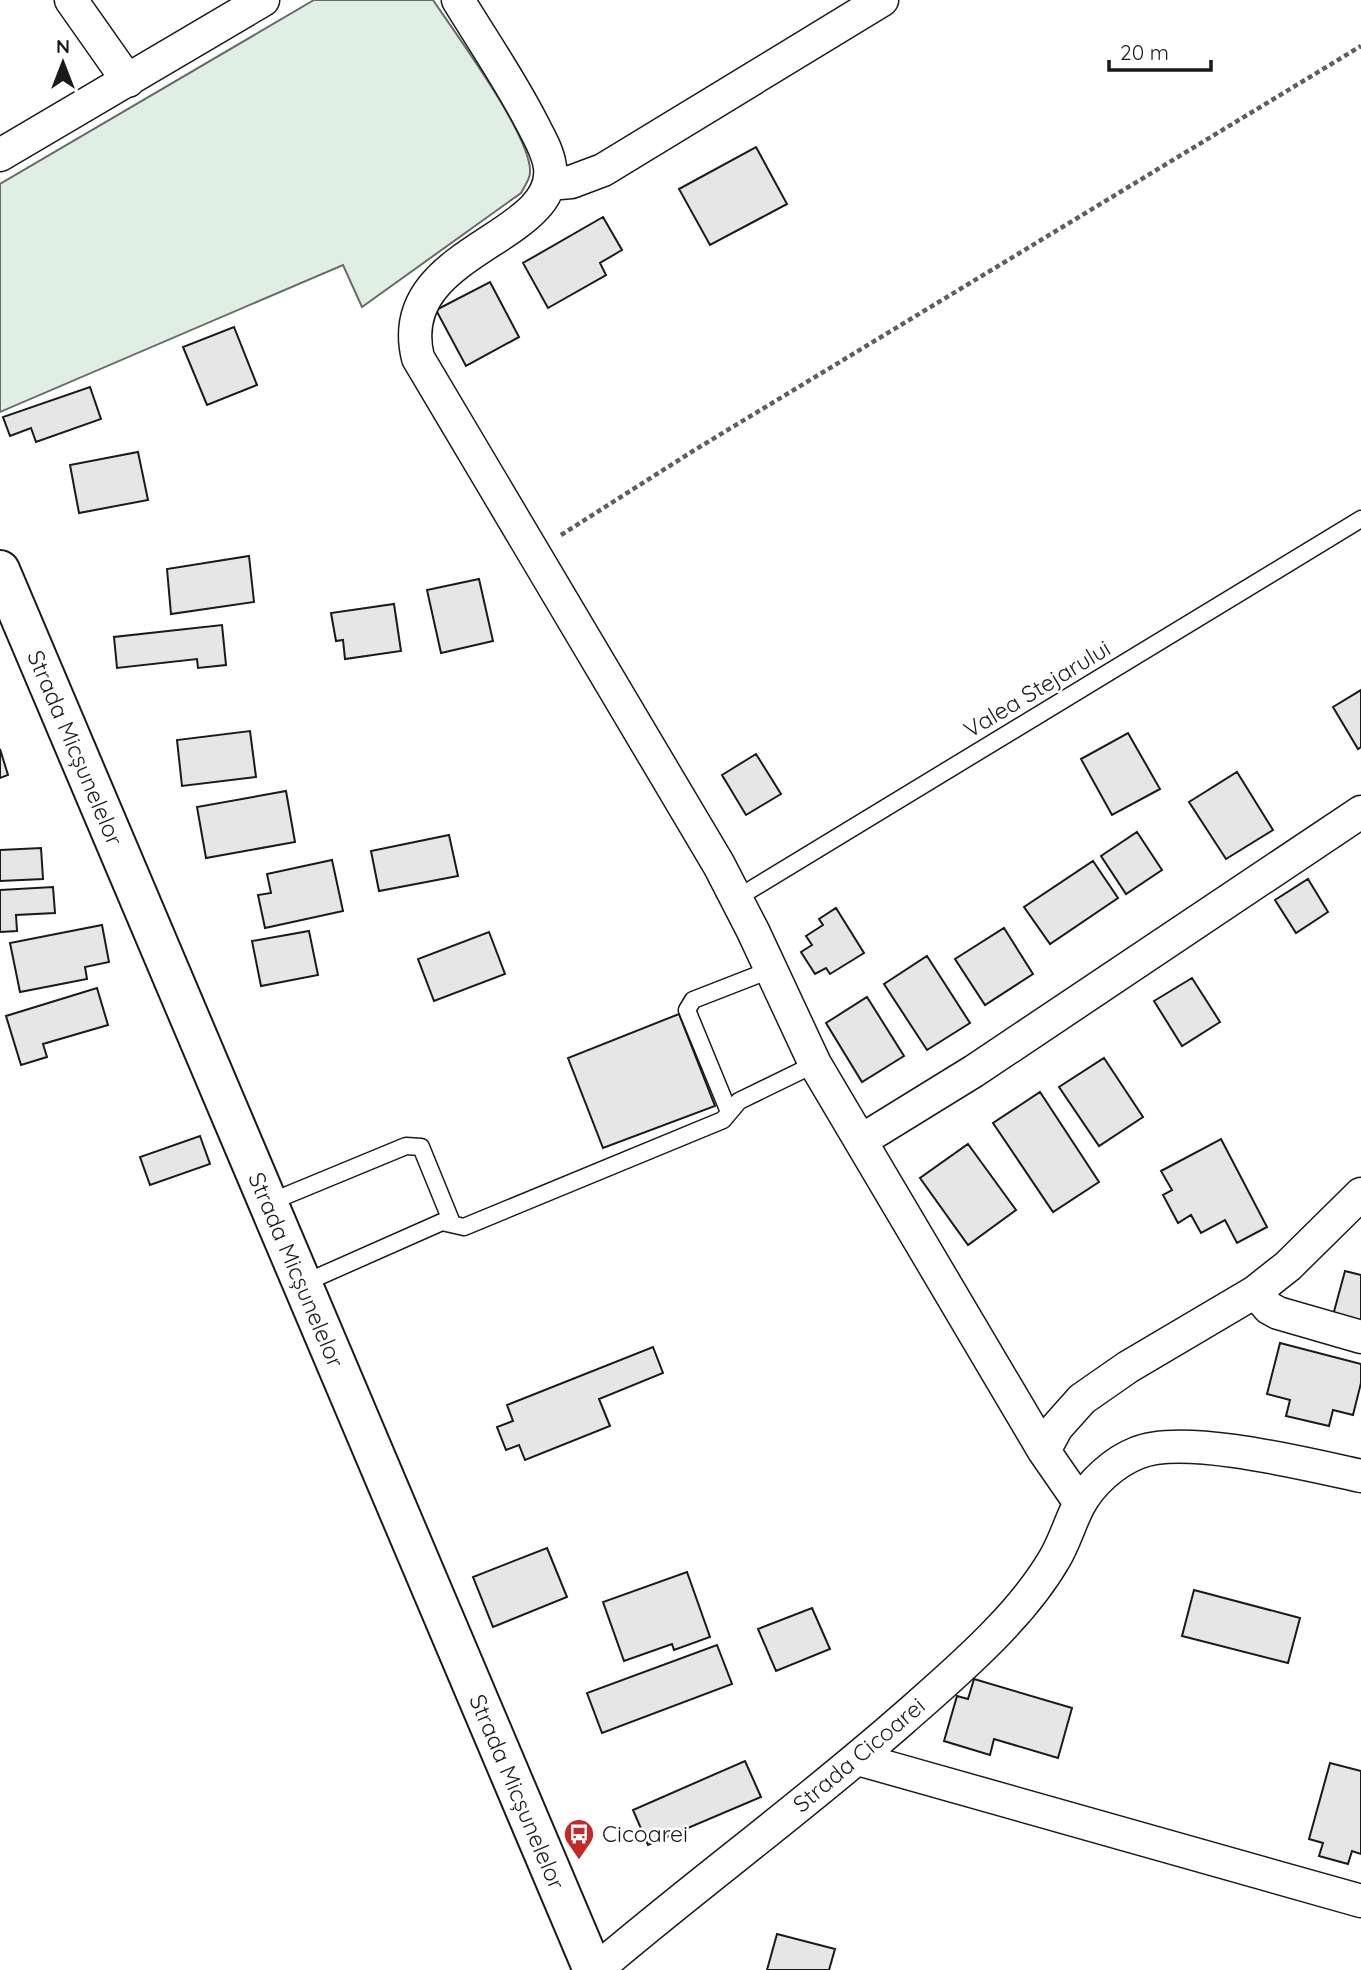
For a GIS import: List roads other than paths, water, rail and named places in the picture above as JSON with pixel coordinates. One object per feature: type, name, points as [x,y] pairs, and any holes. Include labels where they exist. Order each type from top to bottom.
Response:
[{"type":"street","points":[[71,0],[128,81]]},
{"type":"street","points":[[0,155],[263,0]]},
{"type":"street","points":[[458,0],[519,97],[547,152],[551,168],[549,184],[537,205],[434,284],[416,317],[414,331],[418,358],[737,898],[815,1064],[1044,1451],[1080,1503]]},
{"type":"street","points":[[549,184],[571,182],[603,170],[882,0]]},
{"type":"street","name":"Strada Micșunelelor","points":[[0,570],[595,1970]]},
{"type":"street","points":[[862,1140],[974,1071],[1361,812]]},
{"type":"street","points":[[1044,1451],[1057,1427],[1082,1399],[1128,1367],[1255,1292],[1288,1266],[1361,1194]]},
{"type":"street","points":[[1255,1292],[1269,1308],[1278,1313],[1361,1337]]},
{"type":"street","name":"Strada Cicoarei","points":[[595,1970],[858,1759],[964,1665],[1020,1608],[1057,1556],[1080,1503],[1102,1476],[1119,1463],[1138,1452],[1166,1446],[1242,1452],[1361,1476]]},
{"type":"street","points":[[858,1759],[1361,1901]]},
{"type":"lane","name":"Valea Stejarului","points":[[737,898],[1361,519]]},
{"type":"lane","points":[[729,1112],[687,1010],[688,1005],[693,1000],[770,970]]},
{"type":"lane","points":[[302,1284],[443,1222],[464,1227],[723,1120],[739,1101],[815,1064]]},
{"type":"lane","points":[[268,1203],[413,1145],[421,1147],[452,1223]]},
{"type":"place","name":"Cicoarei","points":[[579,1861]]}]
